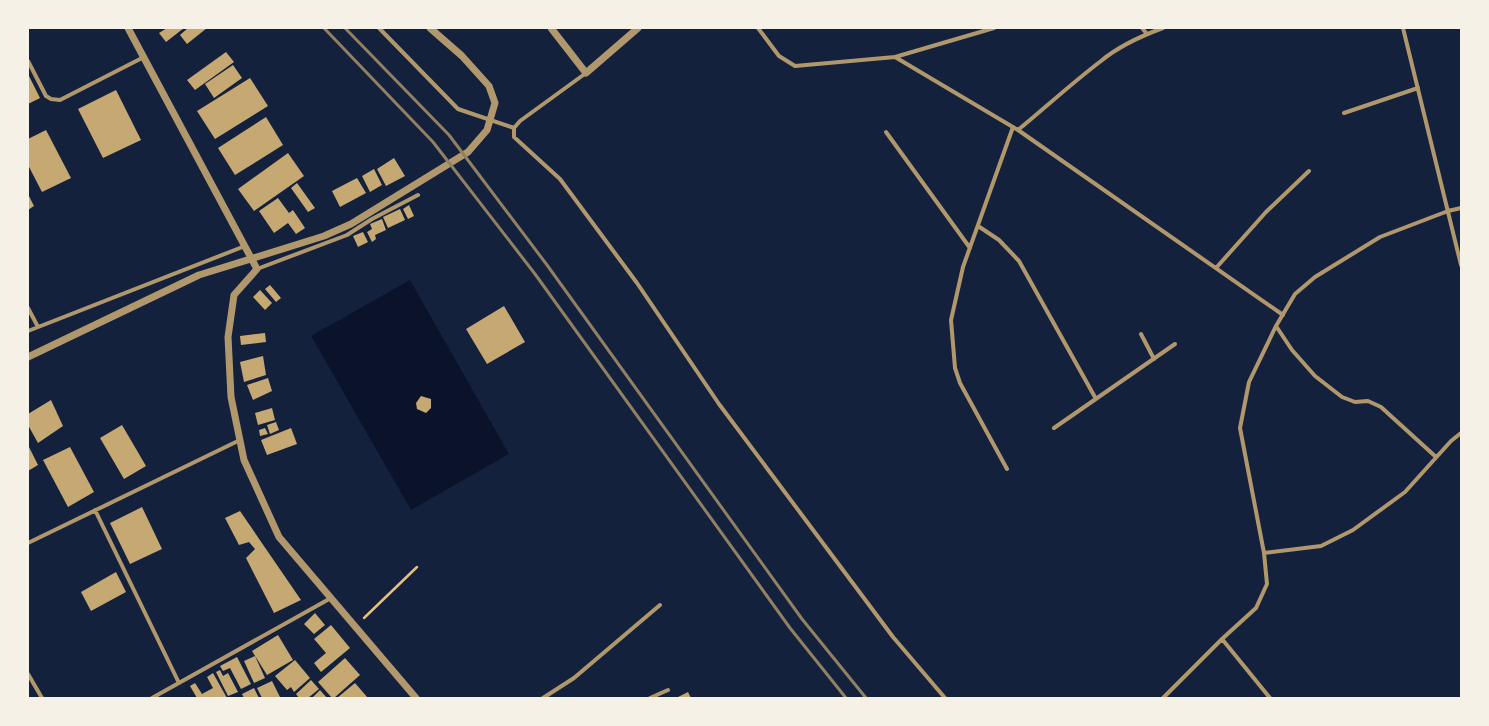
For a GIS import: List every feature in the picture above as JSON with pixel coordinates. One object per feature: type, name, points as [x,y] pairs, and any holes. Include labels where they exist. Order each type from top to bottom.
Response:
[{"type":"street","points":[[128,28],[257,269]]},
{"type":"street","points":[[379,28],[458,109],[514,128]]},
{"type":"street","points":[[28,357],[199,275],[331,233],[351,224],[468,152],[487,130],[495,103],[489,86],[462,56],[430,28]]},
{"type":"street","points":[[551,28],[586,73]]},
{"type":"street","points":[[638,28],[586,73],[520,121],[514,128],[514,137],[560,179],[637,283],[719,404],[893,637],[945,698]]},
{"type":"street","points":[[758,28],[779,56],[795,66],[895,57],[994,28]]},
{"type":"street","points":[[1142,28],[1147,34]]},
{"type":"street","points":[[1018,130],[1101,60],[1147,34],[1163,28]]},
{"type":"street","points":[[1403,28],[1461,265]]},
{"type":"street","points":[[28,61],[46,96],[51,99],[60,100],[144,57]]},
{"type":"street","points":[[895,57],[1018,130],[1283,315]]},
{"type":"street","points":[[1344,113],[1418,88]]},
{"type":"street","points":[[1007,469],[960,383],[956,368],[951,320],[963,267],[1013,127]]},
{"type":"street","points":[[886,132],[970,248]]},
{"type":"street","points":[[1216,268],[1266,212],[1309,171]]},
{"type":"street","points":[[416,698],[279,537],[244,460],[231,397],[228,337],[234,295],[257,269],[347,234],[418,195]]},
{"type":"street","points":[[1163,698],[1222,639],[1256,608],[1267,584],[1264,553],[1240,428],[1249,382],[1276,326],[1296,294],[1315,277],[1380,237],[1448,211],[1461,208]]},
{"type":"street","points":[[978,226],[999,240],[1018,261],[1096,399]]},
{"type":"street","points":[[28,332],[38,326],[245,246]]},
{"type":"street","points":[[28,308],[38,326]]},
{"type":"street","points":[[1276,326],[1292,350],[1315,376],[1342,397],[1355,402],[1368,401],[1381,407],[1436,457]]},
{"type":"street","points":[[1141,334],[1154,359]]},
{"type":"street","points":[[1054,428],[1175,344]]},
{"type":"street","points":[[1264,553],[1321,546],[1353,530],[1404,492],[1451,441],[1461,433]]},
{"type":"street","points":[[28,543],[240,440]]},
{"type":"street","points":[[95,510],[179,683]]},
{"type":"street","points":[[152,698],[331,598]]},
{"type":"street","points":[[543,698],[574,678],[660,605]]},
{"type":"street","points":[[1222,639],[1270,698]]},
{"type":"street","points":[[28,674],[42,698]]},
{"type":"street","points":[[650,698],[668,690]]},
{"type":"path","points":[[355,626],[417,567]]},
{"type":"water","points":[[410,280],[509,454],[411,510],[311,336]]},
{"type":"building","points":[[167,28],[184,28],[166,42],[159,33]]},
{"type":"building","points":[[188,28],[207,28],[187,44],[180,35]]},
{"type":"building","points":[[226,52],[234,62],[195,90],[187,80]]},
{"type":"building","points":[[233,65],[242,78],[214,98],[205,84]]},
{"type":"building","points":[[28,74],[40,98],[28,104]]},
{"type":"building","points":[[250,78],[268,106],[215,139],[197,111]]},
{"type":"building","points":[[116,90],[141,140],[103,158],[78,109]]},
{"type":"building","points":[[266,117],[283,145],[235,175],[218,148]]},
{"type":"building","points":[[46,130],[71,178],[42,192],[28,165],[28,139]]},
{"type":"building","points":[[288,153],[304,176],[254,211],[238,189]]},
{"type":"building","points":[[394,158],[405,176],[386,186],[377,169]]},
{"type":"building","points":[[374,169],[382,185],[370,192],[362,176]]},
{"type":"building","points":[[357,178],[366,193],[340,207],[332,191]]},
{"type":"building","points":[[297,183],[315,208],[308,212],[291,188]]},
{"type":"building","points":[[28,194],[34,206],[28,210]]},
{"type":"building","points":[[278,198],[289,213],[293,210],[305,228],[296,234],[288,223],[274,233],[259,211]]},
{"type":"building","points":[[409,205],[414,216],[408,219],[403,209]]},
{"type":"building","points":[[400,209],[405,220],[388,228],[383,217]]},
{"type":"building","points":[[382,219],[386,230],[375,235],[376,239],[372,242],[367,232],[372,229],[370,224]]},
{"type":"building","points":[[363,232],[368,242],[358,247],[353,236]]},
{"type":"building","points":[[270,285],[281,298],[276,302],[265,289]]},
{"type":"building","points":[[260,290],[272,303],[265,310],[253,297]]},
{"type":"building","points":[[504,306],[525,342],[487,364],[466,329]]},
{"type":"building","points":[[265,333],[266,342],[241,345],[240,336]]},
{"type":"building","points":[[263,356],[266,375],[244,382],[240,362]]},
{"type":"building","points":[[268,378],[272,391],[253,400],[247,385]]},
{"type":"building","points":[[421,396],[431,399],[431,408],[426,413],[417,409],[416,403]]},
{"type":"building","points":[[51,400],[63,426],[38,443],[28,425],[28,414]]},
{"type":"building","points":[[272,408],[275,420],[258,425],[255,413]]},
{"type":"building","points":[[276,422],[279,430],[270,434],[267,425]]},
{"type":"building","points":[[122,425],[146,466],[124,479],[100,438]]},
{"type":"building","points":[[265,428],[268,434],[260,436],[259,430]]},
{"type":"building","points":[[291,428],[297,444],[267,455],[261,440]]},
{"type":"building","points":[[28,445],[38,465],[28,471]]},
{"type":"building","points":[[70,447],[94,492],[68,507],[43,460]]},
{"type":"building","points":[[142,507],[162,549],[130,564],[110,523]]},
{"type":"building","points":[[240,511],[301,600],[274,613],[246,558],[255,549],[249,542],[239,545],[225,518]]},
{"type":"building","points":[[116,572],[126,592],[91,611],[81,592]]},
{"type":"building","points":[[315,613],[325,625],[314,634],[304,624]]},
{"type":"building","points":[[331,625],[350,648],[321,672],[314,663],[326,653],[314,639]]},
{"type":"building","points":[[278,635],[293,660],[267,675],[252,651]]},
{"type":"building","points":[[255,656],[265,678],[254,683],[244,661]]},
{"type":"building","points":[[237,657],[251,684],[241,689],[230,668],[223,671],[220,666]]},
{"type":"building","points":[[345,658],[360,675],[334,698],[332,698],[318,682]]},
{"type":"building","points":[[295,660],[310,678],[294,692],[291,687],[287,690],[275,676]]},
{"type":"building","points":[[220,670],[223,676],[228,673],[238,692],[228,696],[216,672]]},
{"type":"building","points":[[213,673],[227,698],[197,698],[190,686],[195,683],[202,694],[213,688],[207,677]]},
{"type":"building","points":[[311,680],[319,689],[308,698],[299,698],[296,694]]},
{"type":"building","points":[[272,681],[280,697],[262,698],[257,688]]},
{"type":"building","points":[[355,683],[368,698],[337,698]]},
{"type":"building","points":[[254,688],[259,698],[244,698],[242,694]]},
{"type":"building","points":[[320,690],[327,698],[312,698]]},
{"type":"building","points":[[688,692],[691,698],[676,698]]},
{"type":"railway","points":[[324,28],[433,142],[535,274],[790,628],[846,698]]},
{"type":"railway","points":[[345,28],[449,135],[547,265],[802,619],[866,698]]}]
